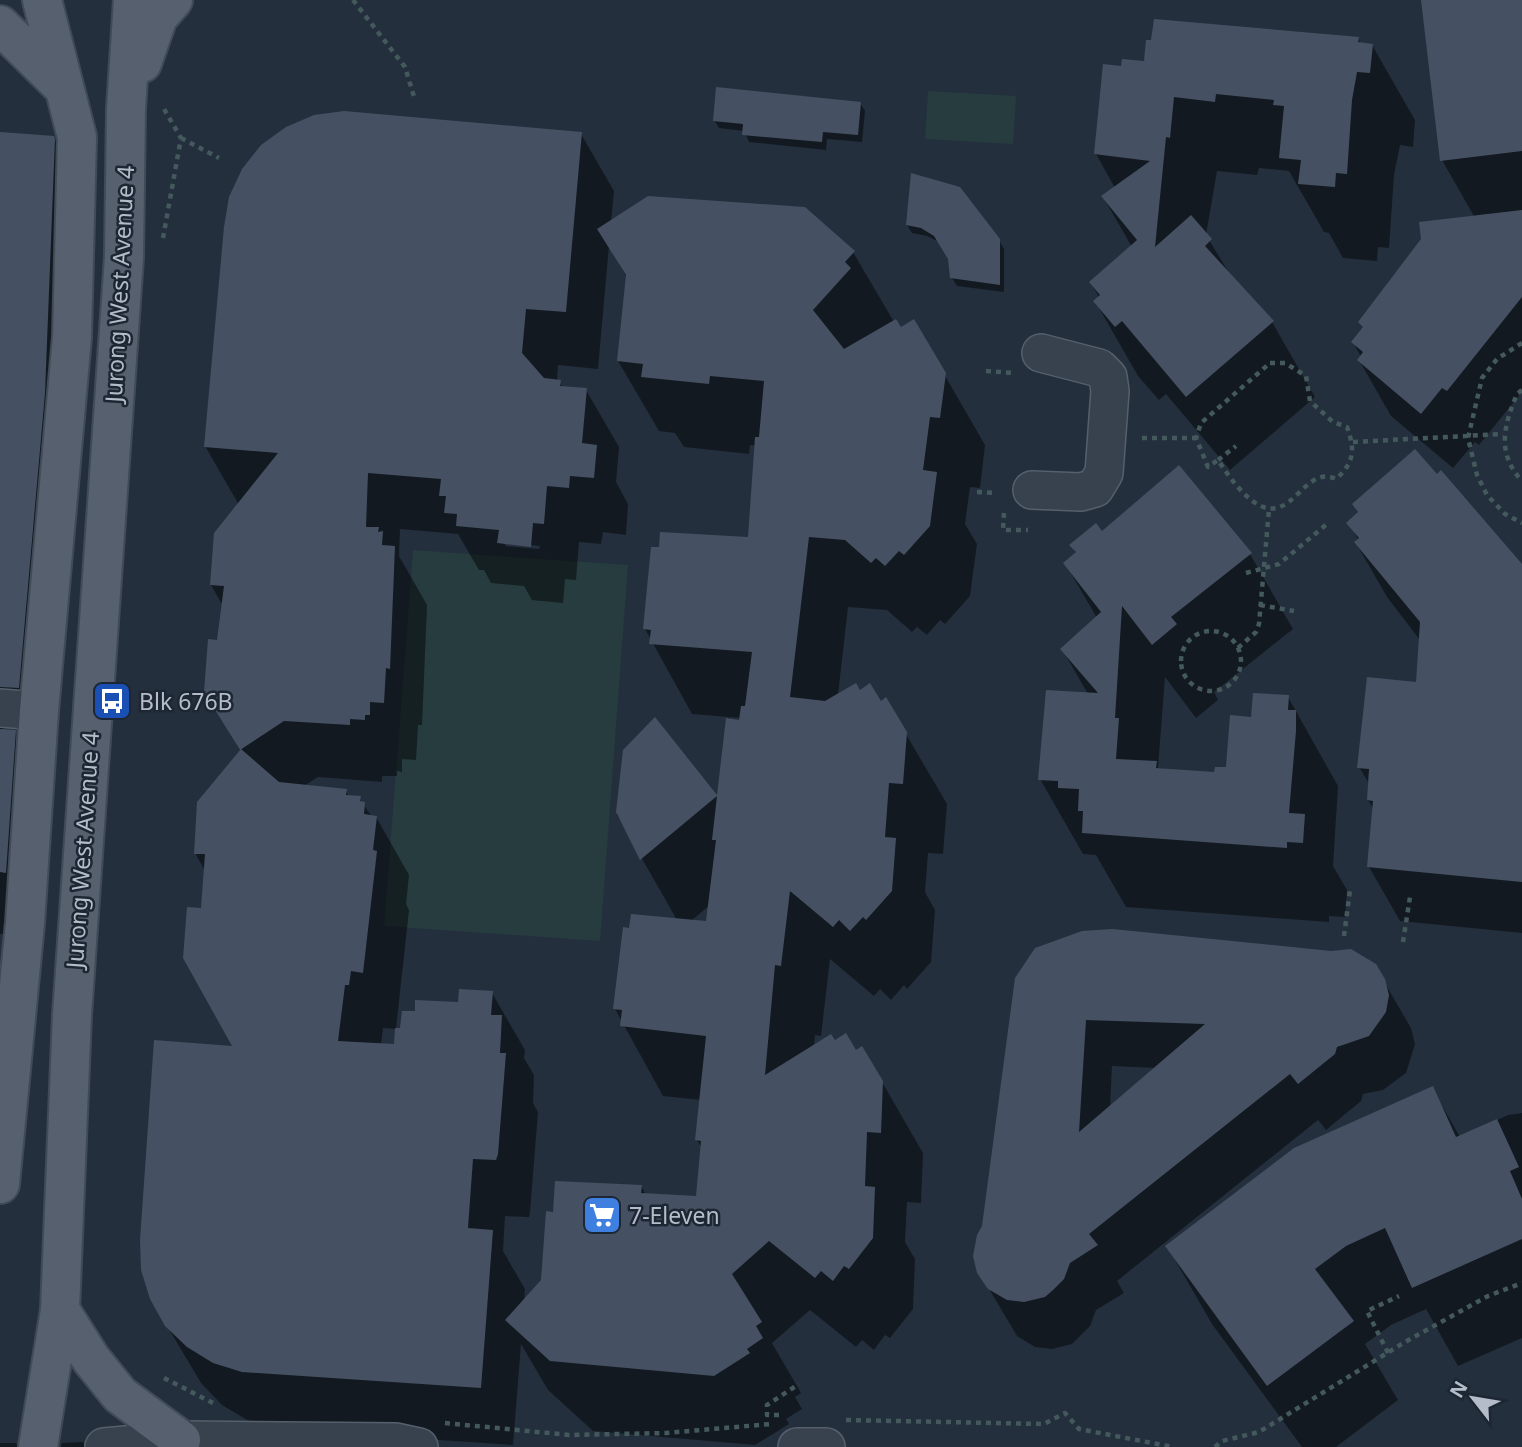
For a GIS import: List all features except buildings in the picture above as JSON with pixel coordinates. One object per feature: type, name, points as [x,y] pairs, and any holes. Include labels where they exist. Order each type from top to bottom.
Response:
[{"type":"main road","name":"Jurong West Avenue 4","points":[[0,1184],[25,923],[39,711],[72,337],[76,137],[42,0]]},
{"type":"main road","name":"Jurong West Avenue 4","points":[[38,1447],[61,1310],[76,946],[124,257],[144,107],[133,0]]},
{"type":"main road","points":[[144,107],[158,17],[173,0]]},
{"type":"main road","points":[[0,25],[62,86]]},
{"type":"main road","points":[[61,1310],[91,1359],[120,1395],[181,1440]]},
{"type":"street","points":[[1032,490],[1081,492],[1095,488],[1104,473],[1107,439],[1110,391],[1108,377],[1099,368],[1041,353]]},
{"type":"street","points":[[0,708],[39,711]]},
{"type":"street","points":[[787,1436],[831,1434]]},
{"type":"street","points":[[104,1447],[181,1440],[396,1442],[430,1435]]},
{"type":"path","points":[[354,0],[405,66],[415,100]]},
{"type":"path","points":[[144,107],[181,138],[219,158]]},
{"type":"path","points":[[163,242],[181,138]]},
{"type":"path","points":[[1522,343],[1497,359],[1482,378],[1468,438],[1477,475],[1487,495],[1505,514],[1522,523]]},
{"type":"path","points":[[1218,460],[1237,490],[1252,503],[1269,509],[1291,502],[1319,475],[1325,474],[1336,479],[1351,462],[1355,447],[1347,427],[1333,422],[1310,401],[1306,376],[1285,363],[1270,363],[1201,423],[1196,438],[1208,467],[1236,446]]},
{"type":"path","points":[[986,371],[998,372]]},
{"type":"path","points":[[1522,390],[1517,394],[1503,434],[1510,463],[1522,481]]},
{"type":"path","points":[[1353,442],[1468,438],[1503,434]]},
{"type":"path","points":[[1107,439],[1196,438]]},
{"type":"path","points":[[1238,648],[1256,632],[1269,509]]},
{"type":"path","points":[[1246,573],[1263,571],[1279,564],[1326,524]]},
{"type":"path","points":[[1260,606],[1294,611]]},
{"type":"path","points":[[1207,631],[1229,637],[1238,648],[1240,665],[1235,682],[1224,690],[1199,688],[1187,679],[1181,666],[1184,648],[1194,636],[1207,631]]},
{"type":"path","points":[[1344,936],[1350,890]]},
{"type":"path","points":[[1403,942],[1410,897]]},
{"type":"path","points":[[1215,1447],[1222,1441],[1259,1432],[1488,1296],[1522,1283]]},
{"type":"path","points":[[1388,1353],[1367,1311],[1399,1296]]},
{"type":"path","points":[[162,1376],[226,1409]]},
{"type":"path","points":[[780,1415],[767,1415],[767,1405],[799,1384]]},
{"type":"path","points":[[831,1434],[862,1418],[1044,1424],[1065,1413],[1079,1429],[1173,1447]]},
{"type":"path","points":[[430,1435],[666,1433],[787,1436]]},
{"type":"green space","points":[[928,91],[1016,96],[1013,144],[925,139]]},
{"type":"green space","points":[[413,550],[628,565],[600,941],[384,926]]},
{"type":"place","name":"Blk 676B","points":[[112,701]]},
{"type":"place","name":"7-Eleven","points":[[602,1215]]}]
